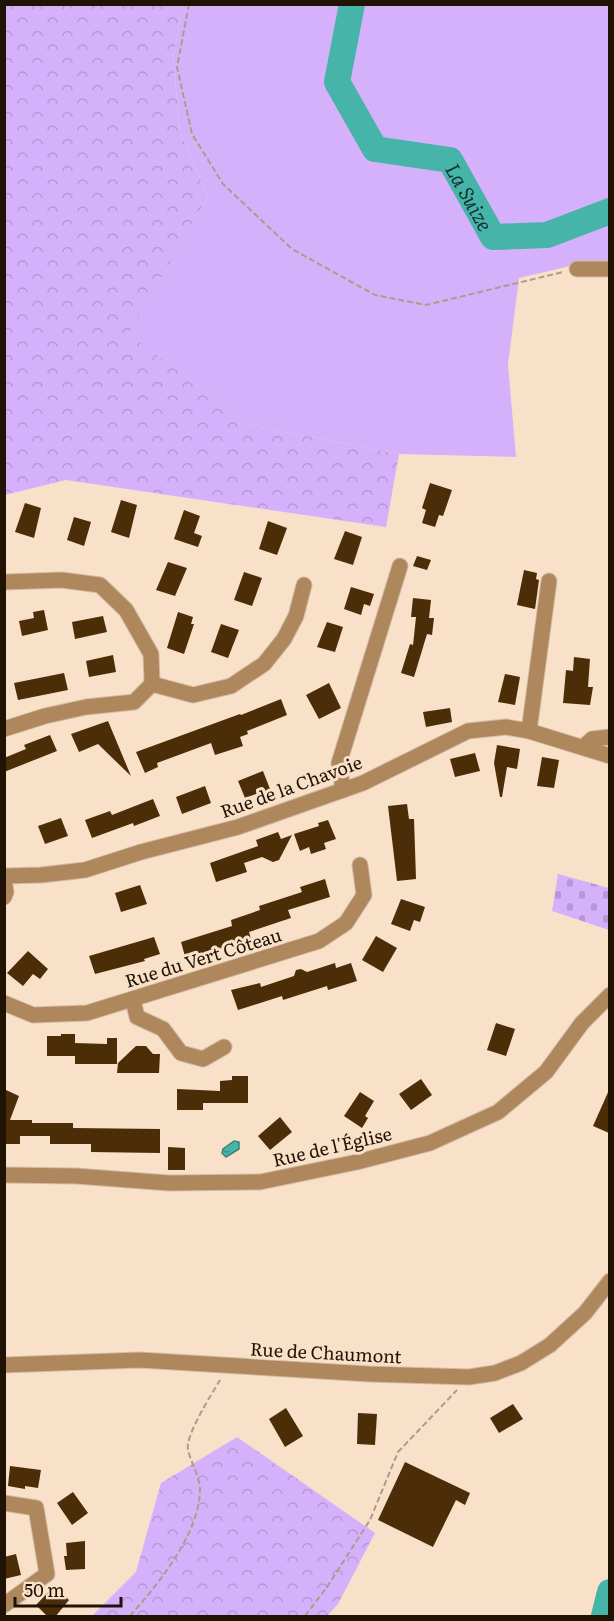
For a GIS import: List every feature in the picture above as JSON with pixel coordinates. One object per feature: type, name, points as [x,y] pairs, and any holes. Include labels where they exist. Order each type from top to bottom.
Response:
[{"type":"street","points":[[578,269],[609,270]]},
{"type":"street","points":[[343,790],[339,763],[400,566]]},
{"type":"street","points":[[4,582],[62,580],[100,585],[126,610],[151,654],[152,684],[134,702],[86,707],[45,716],[4,729]]},
{"type":"street","points":[[529,731],[549,581]]},
{"type":"street","points":[[152,684],[193,695],[231,686],[264,664],[284,639],[296,616],[304,585]]},
{"type":"street","name":"Rue de la Chavoie","points":[[4,878],[85,870],[141,852],[238,827],[363,783],[468,731],[506,727],[529,731],[609,756]]},
{"type":"street","points":[[583,747],[592,739],[609,737]]},
{"type":"street","name":"Rue du Vert Côteau","points":[[4,1003],[33,1015],[87,1012],[319,942],[346,923],[364,894],[360,865]]},
{"type":"street","points":[[4,878],[6,892],[4,897]]},
{"type":"street","name":"Rue de l'Église","points":[[4,1175],[76,1176],[169,1183],[260,1182],[357,1162],[430,1143],[498,1112],[546,1072],[582,1023],[609,995]]},
{"type":"street","points":[[133,1000],[137,1017],[163,1029],[181,1053],[203,1059],[224,1047]]},
{"type":"street","name":"Rue de Chaumont","points":[[4,1365],[140,1360],[469,1377],[495,1373],[521,1363],[550,1345],[585,1313],[609,1281]]},
{"type":"street","points":[[4,1503],[36,1508],[47,1574],[4,1605]]},
{"type":"path","points":[[189,4],[177,67],[192,134],[223,184],[292,249],[375,295],[426,305],[578,269]]},
{"type":"path","points":[[130,1617],[156,1586],[179,1552],[197,1512],[200,1488],[187,1447],[199,1414],[228,1366]]},
{"type":"path","points":[[305,1617],[370,1520],[398,1452],[469,1377]]},
{"type":"green space","points":[[5,4],[183,5],[173,59],[180,132],[208,196],[129,334],[249,425],[399,454],[386,527],[66,480],[5,495]]},
{"type":"green space","points":[[183,5],[609,5],[609,263],[583,263],[519,278],[508,365],[516,457],[399,454],[249,425],[128,334],[208,196],[180,132],[173,59]]},
{"type":"green space","points":[[558,874],[609,888],[609,930],[552,911]]},
{"type":"green space","points":[[237,1437],[375,1533],[338,1604],[327,1616],[92,1616],[136,1572],[161,1483]]},
{"type":"water","points":[[234,1141],[239,1142],[239,1149],[226,1157],[222,1153],[223,1149]]},
{"type":"building","points":[[430,483],[452,490],[443,516],[439,515],[435,527],[422,523],[426,510],[422,508]]},
{"type":"building","points":[[121,500],[137,505],[129,538],[111,532]]},
{"type":"building","points":[[25,503],[41,508],[34,538],[15,532]]},
{"type":"building","points":[[184,510],[200,516],[194,533],[202,536],[198,547],[174,539]]},
{"type":"building","points":[[74,517],[91,522],[84,546],[67,540]]},
{"type":"building","points":[[268,521],[287,528],[277,555],[259,549]]},
{"type":"building","points":[[345,531],[362,537],[353,565],[334,559]]},
{"type":"building","points":[[417,556],[431,560],[427,570],[413,566]]},
{"type":"building","points":[[168,562],[187,568],[175,596],[156,590]]},
{"type":"building","points":[[524,570],[537,573],[536,579],[539,580],[535,609],[517,605]]},
{"type":"building","points":[[244,572],[262,578],[252,606],[234,600]]},
{"type":"building","points":[[351,587],[374,594],[370,606],[364,604],[361,615],[344,609]]},
{"type":"building","points":[[413,598],[431,600],[429,618],[434,618],[432,635],[427,634],[414,677],[401,673],[410,644],[413,645],[416,617],[411,617]]},
{"type":"building","points":[[44,610],[48,630],[22,636],[19,621],[34,618],[33,612]]},
{"type":"building","points":[[178,612],[193,617],[191,624],[194,624],[184,654],[167,648]]},
{"type":"building","points":[[103,616],[107,632],[75,639],[72,622]]},
{"type":"building","points":[[327,622],[343,627],[335,652],[317,647]]},
{"type":"building","points":[[221,624],[239,630],[228,658],[211,652]]},
{"type":"building","points":[[113,655],[116,672],[89,677],[86,661]]},
{"type":"building","points":[[574,657],[590,659],[588,687],[593,687],[590,705],[563,703],[566,670],[573,671]]},
{"type":"building","points":[[64,673],[68,690],[18,700],[14,683]]},
{"type":"building","points":[[505,674],[520,677],[515,705],[498,702]]},
{"type":"building","points":[[329,683],[341,708],[319,719],[306,695]]},
{"type":"building","points":[[281,699],[287,715],[247,731],[248,734],[240,737],[243,746],[215,755],[211,743],[157,763],[158,767],[145,773],[136,752]]},
{"type":"building","points":[[450,708],[452,722],[426,727],[423,712]]},
{"type":"building","points":[[108,721],[131,776],[98,744],[79,752],[71,734]]},
{"type":"building","points":[[50,735],[57,751],[4,772],[4,758],[26,749],[24,745]]},
{"type":"building","points":[[497,745],[520,749],[517,769],[507,767],[502,797],[500,797],[494,763]]},
{"type":"building","points":[[475,753],[480,771],[455,777],[450,759]]},
{"type":"building","points":[[542,757],[559,760],[554,788],[537,786]]},
{"type":"building","points":[[263,771],[270,789],[245,798],[238,781]]},
{"type":"building","points":[[205,786],[211,803],[182,814],[176,797]]},
{"type":"building","points":[[153,799],[160,816],[92,838],[85,820],[110,811],[112,815]]},
{"type":"building","points":[[407,804],[409,819],[414,819],[416,879],[397,881],[388,806]]},
{"type":"building","points":[[61,818],[68,836],[45,844],[38,826]]},
{"type":"building","points":[[328,820],[336,839],[324,843],[326,849],[311,854],[309,847],[300,851],[294,834],[319,826],[318,823]]},
{"type":"building","points":[[278,832],[281,839],[292,835],[279,860],[273,862],[262,857],[244,863],[247,872],[216,882],[210,863],[258,846],[256,840]]},
{"type":"building","points":[[325,879],[330,897],[288,910],[291,918],[249,932],[251,939],[186,960],[181,942],[232,926],[231,920],[260,910],[259,906],[302,892],[300,887]]},
{"type":"building","points":[[140,885],[147,904],[121,912],[115,893]]},
{"type":"building","points":[[401,899],[425,907],[420,922],[414,920],[410,931],[391,924]]},
{"type":"building","points":[[376,936],[397,948],[383,972],[362,960]]},
{"type":"building","points":[[154,937],[160,954],[144,959],[145,961],[95,974],[89,956]]},
{"type":"building","points":[[28,951],[48,969],[40,979],[33,974],[23,986],[7,973]]},
{"type":"building","points":[[335,963],[336,968],[351,963],[357,981],[328,990],[327,986],[283,1000],[282,996],[238,1010],[231,990],[260,983],[261,987],[294,976],[296,970],[301,969],[307,972]]},
{"type":"building","points":[[496,1023],[515,1029],[506,1056],[487,1050]]},
{"type":"building","points":[[61,1034],[75,1034],[75,1043],[107,1044],[107,1038],[117,1038],[117,1064],[75,1064],[75,1056],[47,1056],[47,1036],[61,1036]]},
{"type":"building","points":[[136,1046],[146,1046],[153,1054],[160,1054],[159,1073],[117,1073],[118,1063]]},
{"type":"building","points":[[232,1076],[248,1076],[248,1103],[203,1103],[203,1110],[177,1110],[177,1089],[220,1091],[220,1081],[232,1080]]},
{"type":"building","points":[[421,1079],[432,1095],[411,1110],[399,1094]]},
{"type":"building","points":[[6,1090],[19,1096],[10,1120],[32,1120],[32,1123],[73,1123],[73,1128],[160,1129],[160,1153],[91,1152],[91,1144],[50,1144],[50,1136],[20,1136],[20,1144],[6,1144]]},
{"type":"building","points":[[609,1090],[609,1133],[593,1126]]},
{"type":"building","points":[[360,1092],[374,1101],[365,1116],[368,1118],[362,1128],[344,1116]]},
{"type":"building","points":[[280,1117],[292,1132],[270,1150],[258,1136]]},
{"type":"building","points":[[168,1147],[185,1148],[185,1170],[168,1170]]},
{"type":"building","points":[[513,1404],[523,1419],[499,1433],[490,1418]]},
{"type":"building","points":[[286,1408],[303,1436],[285,1447],[269,1419]]},
{"type":"building","points":[[358,1413],[377,1414],[375,1445],[357,1444]]},
{"type":"building","points":[[405,1462],[470,1493],[465,1505],[456,1500],[433,1547],[378,1520]]},
{"type":"building","points":[[10,1466],[41,1470],[38,1488],[25,1486],[25,1489],[8,1486]]},
{"type":"building","points":[[73,1492],[88,1513],[72,1525],[57,1503]]},
{"type":"building","points":[[85,1541],[85,1569],[66,1570],[64,1556],[67,1556],[66,1543]]},
{"type":"building","points":[[16,1554],[21,1575],[4,1579],[4,1557]]},
{"type":"building","points":[[54,1586],[69,1600],[55,1617],[48,1617],[36,1605]]},
{"type":"waterway","name":"La Suize","points":[[352,4],[337,82],[375,149],[450,160],[493,237],[547,235],[610,211]]},
{"type":"waterway","name":"La Suize","points":[[604,1616],[610,1592]]}]
